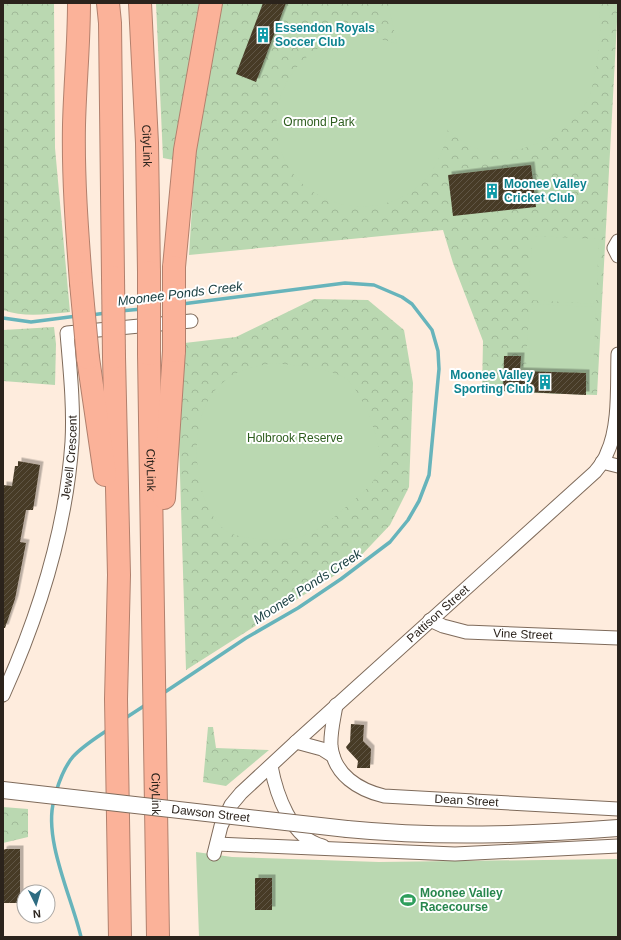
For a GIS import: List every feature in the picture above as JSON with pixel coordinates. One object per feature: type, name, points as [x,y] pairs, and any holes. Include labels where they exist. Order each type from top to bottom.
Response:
[{"type":"highway","points":[[79,3],[79,40],[74,124],[74,193],[88,358],[119,575]]},
{"type":"highway","points":[[108,3],[110,23],[114,357],[119,575],[116,699],[120,937]]},
{"type":"highway","name":"CityLink","points":[[140,3],[148,143],[152,600],[155,675],[158,937]]},
{"type":"highway","points":[[155,675],[174,350],[174,266],[185,150],[211,3]]},
{"type":"street","points":[[618,241],[614,248],[618,256],[618,260]]},
{"type":"street","name":"Jewell Crescent","points":[[3,695],[29,633],[43,590],[58,534],[68,486],[72,441],[72,394],[67,333],[191,321]]},
{"type":"street","name":"Pattison Street","points":[[336,849],[216,849],[221,826],[230,805],[336,705],[583,484],[602,462],[611,443],[614,429],[618,354]]},
{"type":"street","points":[[602,462],[618,466]]},
{"type":"street","name":"Vine Street","points":[[430,620],[443,626],[466,632],[618,638]]},
{"type":"street","name":"Dean Street","points":[[336,705],[331,734],[333,756],[338,766],[354,784],[364,791],[384,796],[618,809]]},
{"type":"street","points":[[296,742],[322,750],[333,756]]},
{"type":"street","points":[[270,766],[276,791],[282,804],[296,827],[308,839],[317,845],[336,849],[455,854],[618,846]]},
{"type":"street","name":"Dawson Street","points":[[3,790],[389,833],[475,836],[618,828]]},
{"type":"green space","points":[[3,3],[54,3],[55,148],[70,312],[28,315],[3,310]]},
{"type":"green space","points":[[156,3],[199,3],[173,160],[163,158]]},
{"type":"green space","name":"Ormond Park","points":[[221,3],[618,3],[597,395],[482,391],[483,341],[453,263],[443,230],[189,255],[198,113]]},
{"type":"green space","points":[[388,3],[599,3],[599,48],[595,74],[589,97],[581,111],[555,134],[539,143],[522,149],[504,152],[488,151],[472,147],[459,139],[448,129],[434,167],[411,191],[382,204],[351,206],[321,196],[296,177],[280,149],[277,112],[278,104],[287,81],[297,67],[309,55],[319,48],[340,39],[363,37],[386,40],[397,44]]},
{"type":"green space","points":[[532,236],[599,239],[596,304],[529,300]]},
{"type":"green space","name":"Holbrook Reserve","points":[[314,299],[368,300],[404,330],[413,383],[409,487],[390,525],[354,563],[186,670],[176,344],[236,337]]},
{"type":"green space","points":[[529,304],[596,307],[593,372],[526,369]]},
{"type":"green space","points":[[54,327],[56,344],[55,385],[3,381],[3,330]]},
{"type":"green space","points":[[276,363],[321,369],[346,379],[359,395],[371,422],[379,449],[380,461],[379,470],[374,481],[366,490],[326,524],[297,538],[273,540],[258,539],[233,534],[226,531],[214,518],[206,501],[200,481],[197,460],[197,438],[201,418],[208,400],[219,386],[238,372]]},
{"type":"green space","points":[[208,727],[213,727],[216,748],[269,750],[226,786],[203,782]]},
{"type":"green space","points":[[3,807],[28,809],[28,837],[3,843]]},
{"type":"green space","name":"Moonee Valley Racecourse","points":[[196,852],[232,857],[379,862],[618,859],[618,937],[199,937]]},
{"type":"building","name":"Essendon Royals Soccer Club","points":[[263,3],[286,3],[256,82],[236,74]]},
{"type":"building","name":"Moonee Valley Cricket Club","points":[[531,165],[536,207],[453,216],[448,175]]},
{"type":"building","name":"Moonee Valley Sporting Club","points":[[504,356],[521,356],[520,371],[586,373],[586,395],[503,391]]},
{"type":"building","points":[[18,461],[40,465],[33,510],[26,510],[20,542],[26,543],[15,599],[5,628],[3,628],[3,485],[12,486],[15,466],[18,466]]},
{"type":"building","points":[[351,724],[364,725],[363,741],[371,749],[370,768],[357,768],[358,761],[346,747],[350,742]]},
{"type":"building","points":[[20,849],[20,884],[16,884],[16,903],[3,903],[3,850]]},
{"type":"building","points":[[255,878],[272,878],[272,910],[255,910]]},
{"type":"waterway","name":"Moonee Ponds Creek","points":[[162,694],[246,638],[298,608],[341,579],[390,542],[408,520],[419,501],[429,475],[439,369],[438,351],[432,330],[412,304],[402,297],[374,285],[345,283],[182,304]]},
{"type":"waterway","name":"Moonee Ponds Creek","points":[[120,311],[142,309]]},
{"type":"waterway","name":"Moonee Ponds Creek","points":[[91,315],[106,313]]},
{"type":"waterway","name":"Moonee Ponds Creek","points":[[3,318],[31,322],[77,316]]},
{"type":"waterway","name":"Moonee Ponds Creek","points":[[124,719],[147,704]]},
{"type":"waterway","name":"Moonee Ponds Creek","points":[[56,792],[69,761],[89,742],[109,729]]},
{"type":"waterway","name":"Moonee Ponds Creek","points":[[54,800],[52,832],[55,850],[81,937]]},
{"type":"place","name":"Essendon Royals Soccer Club","points":[[263,35]]},
{"type":"place","name":"Moonee Valley Cricket Club","points":[[492,191]]},
{"type":"place","name":"Moonee Valley Sporting Club","points":[[545,382]]},
{"type":"place","name":"Moonee Valley Racecourse","points":[[408,900]]}]
